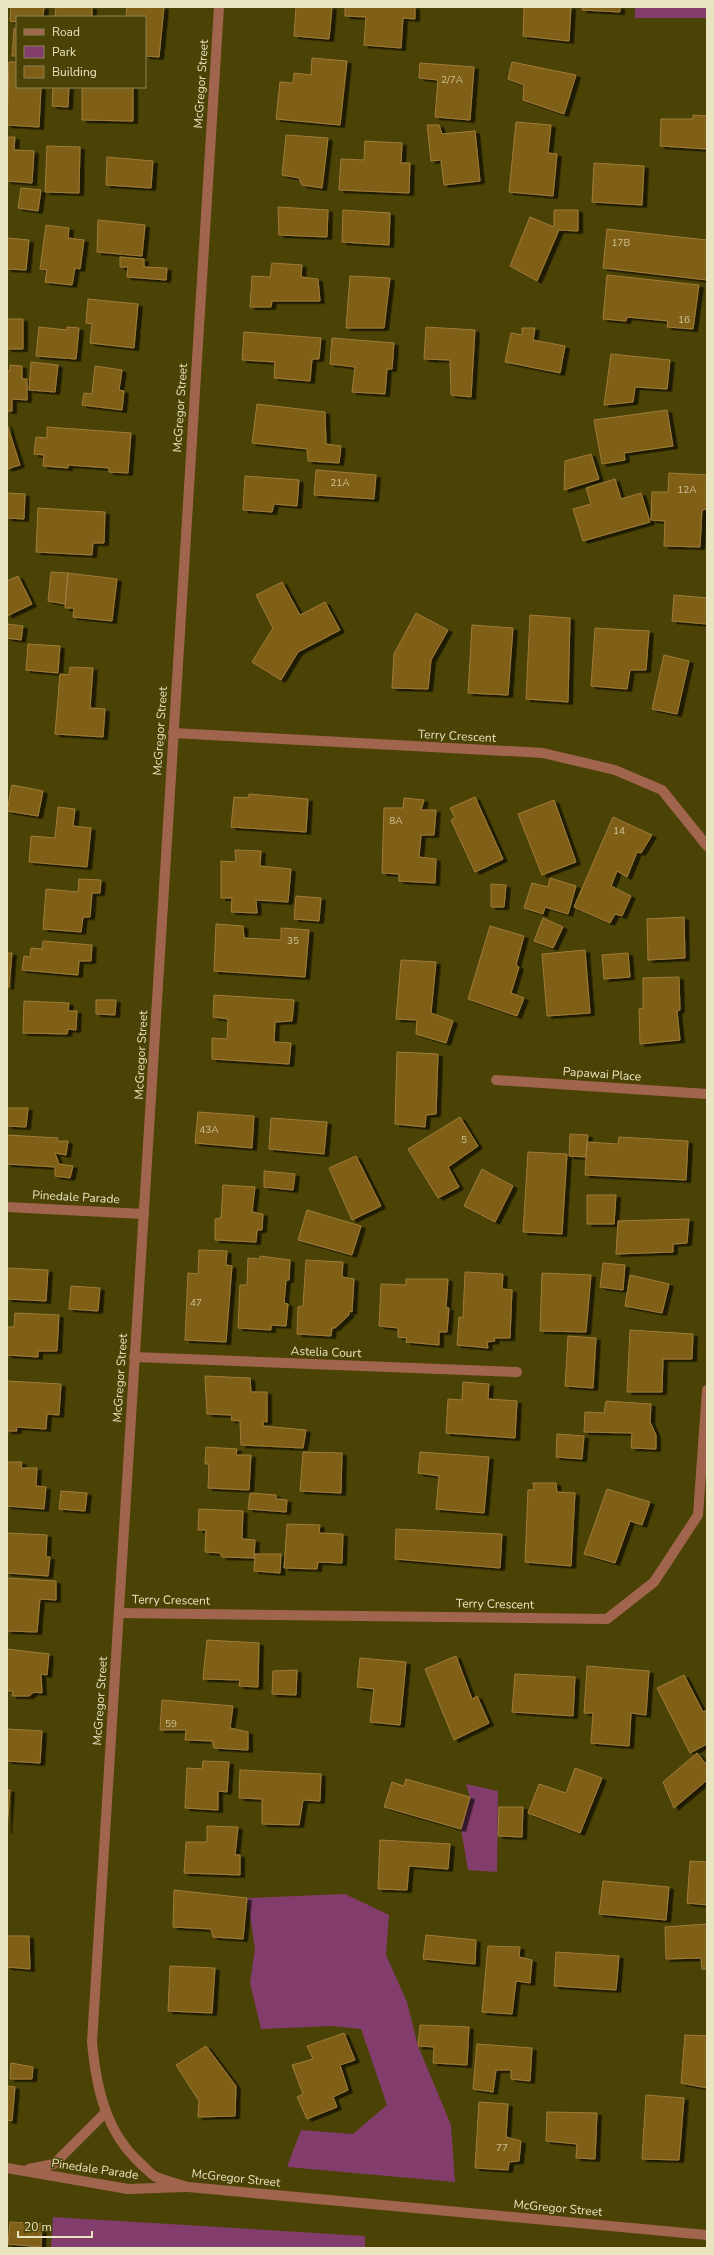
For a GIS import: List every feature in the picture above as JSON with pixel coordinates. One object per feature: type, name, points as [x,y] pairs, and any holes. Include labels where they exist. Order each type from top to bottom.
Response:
[{"type":"street","name":"McGregor Street","points":[[219,7],[92,2042],[96,2079],[106,2112],[117,2137],[132,2156],[155,2176],[188,2187],[707,2234]]},
{"type":"street","name":"Terry Crescent","points":[[173,733],[543,753],[615,770],[662,790],[707,846]]},
{"type":"street","name":"Papawai Place","points":[[496,1080],[707,1094]]},
{"type":"street","name":"Pinedale Parade","points":[[7,1207],[144,1214]]},
{"type":"street","name":"Astelia Court","points":[[134,1358],[517,1372]]},
{"type":"street","name":"Terry Crescent","points":[[119,1613],[607,1619],[654,1582],[698,1515],[707,1390]]},
{"type":"street","name":"Pinedale Parade","points":[[23,2170],[54,2164],[106,2112]]},
{"type":"street","name":"Pinedale Parade","points":[[7,2168],[23,2170],[59,2179],[128,2189],[188,2187]]},
{"type":"green space","points":[[635,7],[707,7],[707,18],[635,18]]},
{"type":"green space","points":[[466,1784],[498,1791],[497,1872],[468,1870],[461,1829],[470,1797]]},
{"type":"green space","points":[[345,1894],[389,1915],[386,1955],[407,2002],[418,2046],[451,2125],[455,2182],[287,2167],[301,2130],[353,2134],[387,2105],[361,2029],[332,2026],[261,2029],[250,1983],[255,1948],[247,1898]]},
{"type":"green space","points":[[53,2217],[365,2236],[365,2248],[51,2248]]},
{"type":"building","points":[[11,7],[44,7],[43,16],[16,16],[16,22],[10,21]]},
{"type":"building","points":[[56,7],[92,7],[92,16],[55,16]]},
{"type":"building","points":[[127,7],[164,7],[159,57],[146,56],[146,16],[126,16]]},
{"type":"building","points":[[296,7],[332,7],[329,39],[294,36]]},
{"type":"building","points":[[345,7],[415,7],[415,19],[403,18],[401,48],[364,45],[366,17],[345,16]]},
{"type":"building","points":[[524,7],[571,7],[569,41],[523,36]]},
{"type":"building","points":[[583,7],[620,7],[620,12],[582,10]]},
{"type":"building","points":[[14,29],[16,29],[16,56],[12,56]]},
{"type":"building","points":[[312,58],[347,61],[340,125],[276,119],[280,82],[293,83],[294,73],[311,75]]},
{"type":"building","points":[[9,62],[16,62],[16,88],[41,88],[39,127],[7,125]]},
{"type":"building","points":[[512,62],[576,75],[564,114],[523,100],[524,85],[508,79]]},
{"type":"building","points":[[420,63],[474,67],[470,120],[435,117],[438,80],[419,78]]},
{"type":"building","points":[[53,88],[69,88],[68,107],[52,106]]},
{"type":"building","points":[[82,88],[133,88],[133,121],[82,120]]},
{"type":"building","points":[[693,115],[707,116],[707,149],[660,146],[661,119],[693,119]]},
{"type":"building","points":[[516,122],[551,125],[548,153],[557,154],[553,196],[509,192]]},
{"type":"building","points":[[427,125],[439,125],[442,134],[475,131],[480,181],[444,185],[441,160],[431,161]]},
{"type":"building","points":[[286,135],[328,138],[322,188],[302,185],[299,178],[282,175]]},
{"type":"building","points":[[7,137],[15,137],[14,150],[34,151],[32,183],[7,181]]},
{"type":"building","points":[[365,141],[402,143],[401,163],[410,163],[409,193],[339,190],[341,159],[364,160]]},
{"type":"building","points":[[47,146],[80,147],[79,193],[45,192]]},
{"type":"building","points":[[107,157],[153,161],[151,188],[106,185]]},
{"type":"building","points":[[594,163],[644,166],[642,205],[592,202]]},
{"type":"building","points":[[21,188],[41,190],[38,211],[18,208]]},
{"type":"building","points":[[278,207],[328,210],[327,237],[279,235]]},
{"type":"building","points":[[343,210],[390,213],[389,245],[342,242]]},
{"type":"building","points":[[554,210],[578,210],[578,231],[559,230],[537,281],[510,266],[530,217],[554,227]]},
{"type":"building","points":[[98,220],[145,225],[142,256],[97,252]]},
{"type":"building","points":[[46,225],[69,228],[68,238],[84,240],[80,269],[75,268],[72,285],[45,282],[47,270],[40,269]]},
{"type":"building","points":[[607,229],[707,240],[707,280],[603,268]]},
{"type":"building","points":[[7,238],[29,240],[26,270],[7,269]]},
{"type":"building","points":[[120,257],[144,259],[144,267],[167,268],[166,280],[127,277],[128,267],[120,267]]},
{"type":"building","points":[[272,263],[302,265],[301,277],[318,279],[320,301],[272,301],[271,307],[250,307],[252,276],[270,277]]},
{"type":"building","points":[[607,275],[699,285],[693,329],[667,327],[668,321],[627,317],[626,321],[603,319]]},
{"type":"building","points":[[350,276],[390,278],[384,328],[346,328]]},
{"type":"building","points":[[88,299],[138,304],[134,348],[90,343],[92,324],[86,323]]},
{"type":"building","points":[[7,319],[23,319],[23,349],[7,349]]},
{"type":"building","points":[[39,327],[67,330],[67,327],[79,328],[76,359],[36,356]]},
{"type":"building","points":[[426,327],[475,330],[471,397],[451,395],[450,360],[424,359]]},
{"type":"building","points":[[522,328],[535,328],[533,340],[565,346],[560,373],[505,362],[511,333],[522,335]]},
{"type":"building","points":[[244,332],[321,338],[319,359],[312,359],[310,381],[274,378],[275,362],[242,360]]},
{"type":"building","points":[[332,338],[394,343],[392,369],[387,369],[385,394],[352,392],[355,367],[330,364]]},
{"type":"building","points":[[611,354],[670,360],[667,389],[635,387],[633,402],[604,405]]},
{"type":"building","points":[[31,362],[58,365],[55,392],[29,390]]},
{"type":"building","points":[[10,365],[22,366],[22,379],[27,379],[27,400],[12,399],[12,411],[7,411],[7,371],[10,371]]},
{"type":"building","points":[[95,366],[122,370],[119,390],[124,391],[122,410],[82,405],[84,393],[92,394]]},
{"type":"building","points":[[257,404],[325,412],[326,444],[341,446],[339,463],[308,461],[307,449],[252,443]]},
{"type":"building","points":[[667,410],[673,446],[624,453],[625,460],[602,464],[594,420]]},
{"type":"building","points":[[7,424],[20,465],[7,469]]},
{"type":"building","points":[[47,427],[131,433],[128,473],[109,472],[109,468],[68,465],[68,468],[43,466],[44,455],[34,454],[36,437],[47,438]]},
{"type":"building","points":[[591,454],[599,479],[564,490],[565,461]]},
{"type":"building","points":[[316,470],[376,475],[374,499],[314,495]]},
{"type":"building","points":[[669,473],[707,475],[707,509],[702,510],[700,547],[664,546],[665,521],[651,520],[652,492],[668,492]]},
{"type":"building","points":[[245,476],[299,480],[297,506],[274,504],[272,512],[243,510]]},
{"type":"building","points":[[615,479],[621,499],[641,493],[650,522],[583,541],[573,509],[591,504],[586,488]]},
{"type":"building","points":[[7,493],[25,494],[24,519],[7,518]]},
{"type":"building","points":[[38,508],[105,512],[104,543],[93,543],[92,555],[36,552]]},
{"type":"building","points":[[51,572],[68,573],[65,604],[48,601]]},
{"type":"building","points":[[68,573],[117,579],[112,621],[73,617],[74,608],[65,608]]},
{"type":"building","points":[[18,576],[32,604],[7,616],[7,581]]},
{"type":"building","points":[[282,582],[300,615],[325,602],[340,630],[298,652],[281,680],[252,662],[273,628],[256,595]]},
{"type":"building","points":[[674,595],[707,598],[707,624],[672,621]]},
{"type":"building","points":[[416,613],[448,630],[431,660],[428,689],[392,688],[394,654]]},
{"type":"building","points":[[530,615],[570,618],[568,702],[526,699]]},
{"type":"building","points":[[7,624],[23,626],[21,640],[7,638]]},
{"type":"building","points":[[472,625],[513,628],[508,695],[468,693]]},
{"type":"building","points":[[595,628],[649,631],[646,670],[630,670],[627,689],[591,686]]},
{"type":"building","points":[[28,644],[60,646],[58,673],[26,670]]},
{"type":"building","points":[[664,655],[689,661],[677,714],[652,709]]},
{"type":"building","points":[[70,667],[93,668],[90,708],[105,709],[103,737],[55,734],[60,674],[69,675]]},
{"type":"building","points":[[12,785],[43,791],[38,816],[7,811]]},
{"type":"building","points":[[249,794],[308,799],[306,832],[231,827],[234,797],[248,798]]},
{"type":"building","points":[[475,797],[503,859],[475,872],[451,820],[455,818],[450,808]]},
{"type":"building","points":[[404,798],[424,800],[421,810],[436,810],[434,835],[421,835],[419,857],[436,859],[435,883],[399,881],[399,874],[382,873],[384,808],[403,808]]},
{"type":"building","points":[[554,800],[576,862],[542,875],[518,814]]},
{"type":"building","points":[[58,807],[75,809],[73,826],[91,828],[87,867],[29,862],[31,836],[55,838]]},
{"type":"building","points":[[613,817],[652,835],[641,853],[637,852],[627,877],[617,871],[611,886],[631,896],[622,916],[615,914],[610,923],[574,907]]},
{"type":"building","points":[[235,850],[261,851],[260,866],[291,869],[288,902],[256,900],[257,913],[231,912],[232,898],[221,898],[221,861],[236,862]]},
{"type":"building","points":[[550,878],[576,886],[568,914],[545,907],[543,914],[524,908],[532,883],[548,887]]},
{"type":"building","points":[[79,879],[101,880],[100,893],[92,893],[90,917],[83,917],[81,932],[43,929],[46,889],[78,892]]},
{"type":"building","points":[[491,884],[506,885],[504,907],[491,907]]},
{"type":"building","points":[[296,896],[321,898],[319,921],[294,919]]},
{"type":"building","points":[[684,917],[685,958],[648,960],[647,919]]},
{"type":"building","points":[[543,918],[563,927],[553,948],[534,941]]},
{"type":"building","points":[[216,924],[243,926],[244,938],[281,940],[281,928],[309,930],[305,977],[214,971]]},
{"type":"building","points":[[490,926],[524,936],[516,965],[519,967],[511,993],[524,998],[517,1016],[468,999]]},
{"type":"building","points":[[43,941],[92,945],[91,961],[79,961],[78,975],[22,970],[24,956],[30,957],[31,948],[42,949]]},
{"type":"building","points":[[585,950],[590,1013],[547,1016],[542,954]]},
{"type":"building","points":[[7,953],[12,953],[9,987],[7,987]]},
{"type":"building","points":[[628,953],[630,977],[604,979],[602,955]]},
{"type":"building","points":[[401,960],[436,962],[431,1013],[453,1021],[446,1043],[416,1034],[417,1020],[396,1019]]},
{"type":"building","points":[[679,977],[680,1010],[677,1011],[680,1040],[640,1044],[639,1009],[643,1008],[643,978]]},
{"type":"building","points":[[214,995],[294,1000],[292,1021],[275,1022],[274,1042],[291,1043],[289,1064],[212,1059],[212,1038],[227,1039],[228,1019],[213,1017]]},
{"type":"building","points":[[96,1000],[116,1000],[115,1015],[96,1014]]},
{"type":"building","points":[[24,1001],[69,1003],[68,1011],[77,1011],[76,1030],[68,1029],[67,1034],[23,1033]]},
{"type":"building","points":[[397,1052],[438,1054],[436,1114],[426,1115],[425,1127],[395,1124]]},
{"type":"building","points":[[7,1108],[28,1108],[26,1127],[7,1126]]},
{"type":"building","points":[[198,1112],[254,1116],[252,1148],[195,1143]]},
{"type":"building","points":[[460,1117],[478,1146],[448,1167],[459,1187],[438,1198],[408,1149]]},
{"type":"building","points":[[271,1118],[327,1122],[324,1154],[269,1149]]},
{"type":"building","points":[[570,1134],[588,1135],[586,1157],[569,1156]]},
{"type":"building","points":[[7,1135],[58,1138],[57,1141],[68,1141],[66,1155],[55,1153],[59,1164],[73,1166],[70,1178],[55,1176],[55,1167],[7,1164]]},
{"type":"building","points":[[619,1137],[688,1141],[686,1180],[585,1175],[587,1142],[618,1144]]},
{"type":"building","points":[[528,1152],[567,1154],[562,1234],[523,1232]]},
{"type":"building","points":[[356,1156],[381,1206],[352,1220],[329,1168]]},
{"type":"building","points":[[482,1169],[513,1186],[495,1222],[464,1206]]},
{"type":"building","points":[[264,1171],[295,1174],[293,1190],[264,1187]]},
{"type":"building","points":[[223,1185],[255,1187],[252,1212],[263,1214],[262,1230],[257,1230],[256,1242],[215,1240],[215,1219],[221,1218]]},
{"type":"building","points":[[587,1195],[616,1195],[614,1224],[587,1224]]},
{"type":"building","points":[[307,1210],[361,1226],[352,1255],[298,1240]]},
{"type":"building","points":[[689,1219],[687,1243],[673,1244],[673,1252],[616,1254],[618,1221]]},
{"type":"building","points":[[199,1250],[227,1251],[226,1265],[232,1266],[226,1342],[185,1340],[188,1273],[198,1274]]},
{"type":"building","points":[[260,1256],[290,1260],[289,1280],[286,1280],[284,1303],[288,1304],[286,1326],[271,1325],[271,1330],[238,1328],[240,1285],[247,1285],[248,1258],[260,1259]]},
{"type":"building","points":[[306,1260],[343,1262],[342,1277],[354,1279],[352,1312],[349,1311],[349,1315],[335,1328],[332,1328],[331,1336],[297,1334],[298,1307],[303,1306]]},
{"type":"building","points":[[603,1263],[625,1265],[623,1290],[600,1287]]},
{"type":"building","points":[[7,1268],[48,1270],[46,1301],[7,1299]]},
{"type":"building","points":[[465,1272],[503,1274],[502,1289],[512,1290],[510,1338],[494,1338],[495,1341],[487,1342],[488,1348],[457,1345],[459,1317],[463,1318]]},
{"type":"building","points":[[542,1273],[591,1275],[586,1332],[540,1331]]},
{"type":"building","points":[[630,1275],[669,1284],[662,1313],[625,1306]]},
{"type":"building","points":[[406,1279],[448,1279],[446,1308],[449,1308],[447,1332],[439,1332],[439,1345],[406,1342],[407,1338],[398,1337],[398,1328],[379,1326],[381,1284],[406,1285]]},
{"type":"building","points":[[71,1286],[100,1288],[98,1311],[69,1309]]},
{"type":"building","points":[[15,1313],[59,1315],[57,1351],[38,1351],[38,1357],[7,1355],[7,1327],[14,1327]]},
{"type":"building","points":[[630,1330],[693,1334],[692,1359],[663,1359],[662,1392],[627,1392]]},
{"type":"building","points":[[568,1336],[596,1338],[593,1388],[565,1386]]},
{"type":"building","points":[[205,1376],[250,1378],[251,1392],[267,1392],[267,1422],[263,1421],[263,1426],[306,1430],[303,1448],[241,1445],[240,1421],[231,1420],[232,1415],[207,1414]]},
{"type":"building","points":[[7,1381],[61,1384],[59,1415],[47,1414],[46,1429],[16,1427],[17,1431],[7,1431]]},
{"type":"building","points":[[463,1382],[489,1384],[488,1399],[517,1401],[515,1438],[446,1433],[448,1399],[462,1400]]},
{"type":"building","points":[[606,1401],[651,1404],[650,1422],[656,1435],[656,1449],[631,1448],[632,1433],[584,1432],[585,1412],[604,1413]]},
{"type":"building","points":[[557,1434],[584,1436],[582,1459],[556,1457]]},
{"type":"building","points":[[206,1447],[237,1449],[236,1455],[251,1455],[249,1490],[208,1488],[209,1464],[205,1464]]},
{"type":"building","points":[[303,1452],[342,1453],[341,1493],[300,1491]]},
{"type":"building","points":[[420,1452],[489,1457],[484,1513],[436,1509],[439,1476],[418,1473]]},
{"type":"building","points":[[7,1462],[22,1462],[21,1468],[37,1468],[36,1486],[46,1487],[44,1509],[7,1506]]},
{"type":"building","points":[[533,1483],[556,1483],[557,1492],[575,1493],[571,1566],[525,1562],[528,1490],[534,1490]]},
{"type":"building","points":[[607,1489],[650,1502],[642,1525],[630,1521],[615,1563],[584,1554]]},
{"type":"building","points":[[61,1491],[87,1493],[85,1511],[59,1509]]},
{"type":"building","points":[[250,1493],[276,1495],[276,1499],[287,1500],[286,1512],[248,1509]]},
{"type":"building","points":[[199,1509],[243,1511],[242,1539],[255,1540],[254,1558],[222,1557],[220,1553],[205,1552],[206,1530],[198,1530]]},
{"type":"building","points":[[287,1524],[320,1525],[319,1533],[343,1534],[342,1563],[318,1562],[317,1569],[284,1568]]},
{"type":"building","points":[[396,1529],[502,1534],[500,1568],[395,1559]]},
{"type":"building","points":[[7,1533],[47,1535],[46,1557],[50,1557],[48,1576],[7,1573]]},
{"type":"building","points":[[255,1554],[281,1554],[280,1573],[254,1571]]},
{"type":"building","points":[[7,1578],[56,1581],[56,1600],[40,1599],[37,1632],[7,1631]]},
{"type":"building","points":[[207,1640],[259,1643],[258,1687],[239,1686],[240,1680],[203,1679]]},
{"type":"building","points":[[7,1649],[49,1654],[47,1675],[41,1674],[42,1693],[34,1692],[29,1696],[12,1696],[13,1691],[7,1691]]},
{"type":"building","points":[[456,1656],[472,1699],[477,1696],[489,1723],[454,1740],[425,1669]]},
{"type":"building","points":[[360,1658],[406,1662],[400,1725],[370,1722],[374,1689],[357,1687]]},
{"type":"building","points":[[587,1666],[649,1671],[646,1715],[631,1713],[629,1746],[591,1743],[593,1713],[584,1713]]},
{"type":"building","points":[[297,1670],[296,1695],[272,1694],[273,1671]]},
{"type":"building","points":[[515,1674],[575,1677],[573,1716],[512,1712]]},
{"type":"building","points":[[684,1675],[703,1712],[707,1710],[707,1744],[690,1753],[657,1688]]},
{"type":"building","points":[[162,1700],[233,1706],[230,1728],[248,1732],[248,1750],[214,1748],[212,1741],[185,1740],[186,1730],[160,1730]]},
{"type":"building","points":[[7,1729],[42,1731],[40,1763],[7,1761]]},
{"type":"building","points":[[697,1753],[707,1765],[707,1780],[674,1808],[663,1782]]},
{"type":"building","points":[[203,1761],[229,1762],[227,1792],[218,1791],[218,1810],[185,1808],[187,1768],[202,1769]]},
{"type":"building","points":[[575,1768],[602,1778],[580,1833],[528,1813],[539,1784],[566,1793]]},
{"type":"building","points":[[240,1770],[321,1774],[320,1801],[303,1800],[299,1825],[262,1824],[262,1799],[239,1798]]},
{"type":"building","points":[[406,1779],[470,1797],[461,1829],[384,1807],[392,1782],[404,1786]]},
{"type":"building","points":[[7,1790],[10,1790],[7,1831]]},
{"type":"building","points":[[499,1807],[523,1807],[522,1837],[498,1836]]},
{"type":"building","points":[[207,1826],[238,1827],[235,1855],[240,1855],[240,1875],[184,1873],[186,1842],[207,1842]]},
{"type":"building","points":[[380,1840],[450,1844],[448,1869],[409,1866],[407,1890],[378,1889]]},
{"type":"building","points":[[690,1861],[707,1862],[707,1905],[687,1903]]},
{"type":"building","points":[[603,1881],[669,1887],[666,1920],[599,1914]]},
{"type":"building","points":[[174,1890],[247,1898],[243,1939],[213,1937],[211,1929],[173,1927]]},
{"type":"building","points":[[707,1924],[707,1969],[702,1969],[701,1958],[666,1959],[665,1927]]},
{"type":"building","points":[[426,1935],[476,1940],[475,1964],[423,1959]]},
{"type":"building","points":[[7,1936],[29,1936],[30,1969],[7,1967]]},
{"type":"building","points":[[488,1946],[520,1947],[519,1957],[532,1960],[530,1983],[516,1981],[512,2014],[482,2012]]},
{"type":"building","points":[[556,1952],[619,1956],[616,1990],[554,1986]]},
{"type":"building","points":[[170,1966],[215,1968],[212,2013],[168,2011]]},
{"type":"building","points":[[420,2025],[469,2027],[467,2065],[433,2063],[434,2047],[418,2046]]},
{"type":"building","points":[[344,2033],[355,2060],[340,2065],[348,2090],[333,2097],[337,2107],[307,2119],[297,2097],[303,2094],[292,2065],[313,2059],[307,2046]]},
{"type":"building","points":[[685,2035],[707,2036],[707,2088],[681,2083]]},
{"type":"building","points":[[477,2044],[532,2048],[530,2081],[511,2079],[511,2070],[496,2070],[493,2092],[473,2089]]},
{"type":"building","points":[[206,2046],[236,2086],[235,2116],[198,2117],[199,2101],[176,2065]]},
{"type":"building","points":[[11,2063],[33,2067],[32,2079],[10,2079]]},
{"type":"building","points":[[7,2086],[15,2087],[12,2121],[7,2120]]},
{"type":"building","points":[[646,2095],[684,2098],[679,2160],[642,2159]]},
{"type":"building","points":[[479,2102],[508,2104],[506,2137],[521,2141],[519,2161],[509,2162],[508,2170],[475,2168]]},
{"type":"building","points":[[547,2112],[597,2113],[595,2159],[576,2158],[577,2144],[546,2141]]},
{"type":"building","points":[[10,2222],[42,2224],[41,2247],[8,2244]]}]
